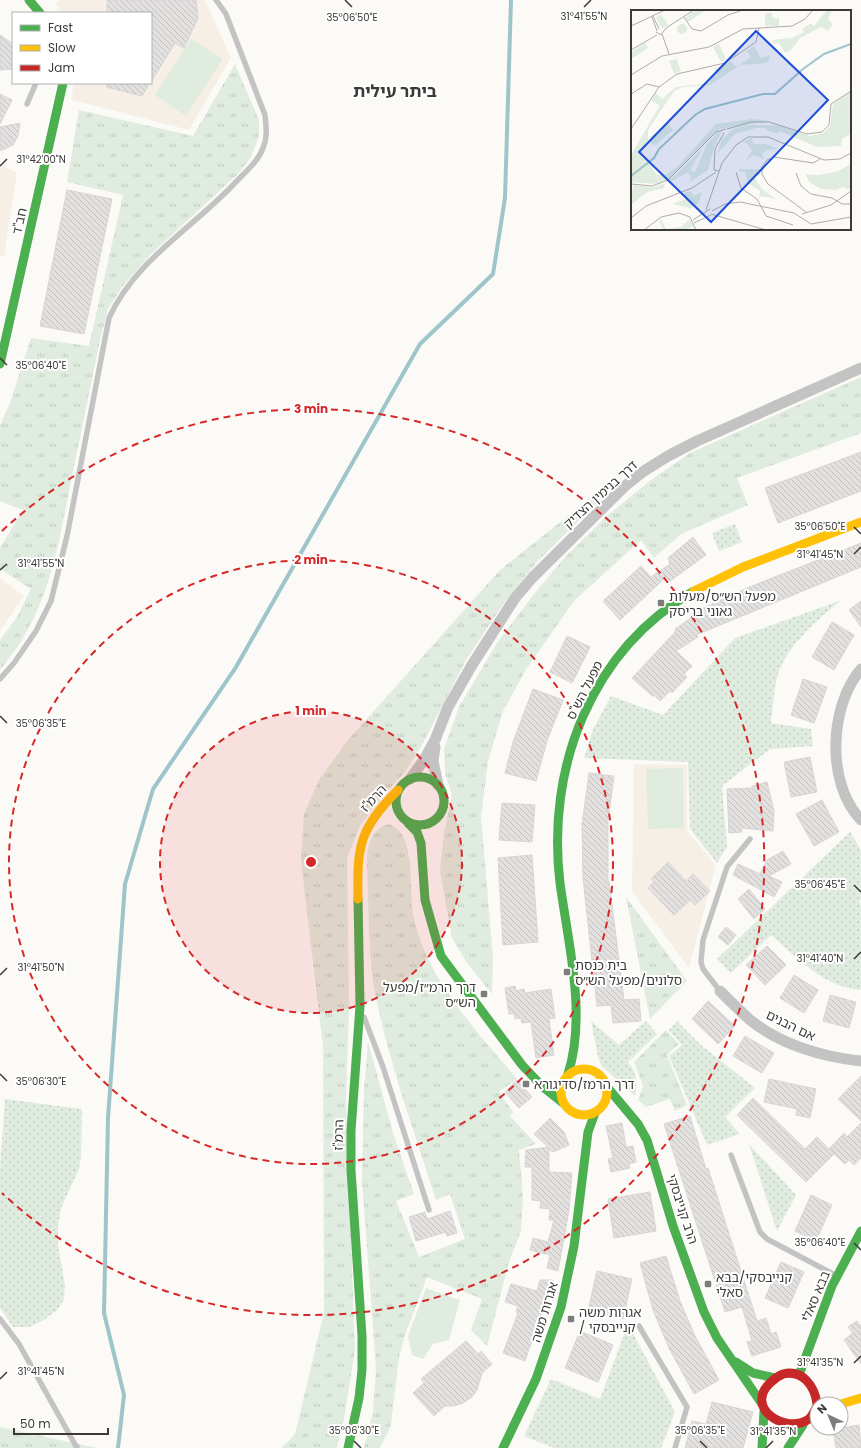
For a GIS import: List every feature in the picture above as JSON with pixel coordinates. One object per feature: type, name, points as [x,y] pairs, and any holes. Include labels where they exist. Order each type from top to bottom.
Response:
[{"type":"street","points":[[29,0],[39,12]]},
{"type":"street","name":"חב\"ד","points":[[0,364],[63,84]]},
{"type":"street","name":"דרך בנימין הצדיק","points":[[438,732],[448,707],[472,665],[515,598],[542,567],[625,486],[650,467],[691,444],[861,368]]},
{"type":"street","name":"מפעל הש\"ס","points":[[584,1044],[577,1017],[557,851],[557,822],[560,794],[579,727],[588,704],[617,656],[635,635],[654,617],[675,602],[729,574],[861,522]]},
{"type":"street","points":[[861,669],[846,693],[839,717],[836,754],[838,773],[844,791],[850,805],[861,820]]},
{"type":"street","points":[[438,732],[424,760],[410,779],[398,790],[396,805],[405,820],[417,832],[421,843],[424,881],[430,922],[441,956],[522,1065],[543,1087],[563,1103],[570,1111],[582,1116],[598,1110],[620,1108],[632,1116]]},
{"type":"street","points":[[405,820],[422,826],[434,821],[440,815],[444,800],[438,785],[433,761],[438,732]]},
{"type":"street","points":[[410,779],[425,778],[438,785]]},
{"type":"street","name":"הרמ\"ז","points":[[348,1448],[359,1398],[362,1370],[362,1336],[351,1170],[351,1131],[360,1006],[357,866],[358,848],[363,832],[368,824],[398,790]]},
{"type":"street","name":"הרמ\"ז","points":[[368,824],[384,813],[392,813],[405,820]]},
{"type":"street","points":[[424,881],[429,836],[434,821]]},
{"type":"street","name":"אם הבנים","points":[[720,991],[750,1020],[788,1042],[816,1053],[861,1061]]},
{"type":"street","name":"מפעל הש\"ס","points":[[566,1077],[575,1056],[577,1017]]},
{"type":"street","points":[[587,1058],[592,1069],[604,1079],[607,1087],[607,1094],[598,1110]]},
{"type":"street","points":[[522,1065],[541,1078],[550,1080],[566,1077],[575,1070],[583,1068],[592,1069]]},
{"type":"street","points":[[563,1103],[561,1088],[566,1077]]},
{"type":"street","name":"הרב קנייבסקי","points":[[607,1087],[632,1116],[647,1140],[674,1226],[704,1312],[728,1354]]},
{"type":"street","name":"אגרות משה","points":[[503,1448],[529,1394],[556,1320],[572,1258],[589,1128],[598,1110]]},
{"type":"street","name":"אגרות משה","points":[[570,1111],[577,1129],[583,1175]]},
{"type":"street","name":"בבא סאלי","points":[[799,1375],[819,1317],[837,1276],[861,1230]]},
{"type":"street","points":[[728,1354],[740,1365],[753,1373],[775,1378],[788,1374],[799,1375],[812,1384],[816,1396]]},
{"type":"street","points":[[728,1354],[763,1407],[770,1421],[780,1427],[792,1429],[803,1425]]},
{"type":"street","points":[[762,1448],[765,1389],[775,1378]]},
{"type":"street","points":[[849,1402],[861,1398]]},
{"type":"street","points":[[788,1448],[803,1425],[809,1420]]},
{"type":"lane","points":[[0,679],[14,663],[36,631],[51,600],[67,536],[109,318],[117,299],[145,265],[215,204],[251,166],[263,148],[267,131],[264,114],[226,14],[216,0]]},
{"type":"lane","points":[[27,104],[36,84]]},
{"type":"lane","points":[[720,991],[703,969],[701,962],[703,940],[727,867],[750,839]]},
{"type":"lane","points":[[360,1006],[383,1067],[429,1210]]},
{"type":"lane","points":[[731,1155],[760,1232],[766,1239],[837,1276]]},
{"type":"lane","points":[[0,1319],[19,1344],[77,1448]]},
{"type":"lane","points":[[639,1326],[687,1407],[675,1448]]},
{"type":"shaded area","points":[[60,0],[205,0],[231,58],[189,130],[72,100],[73,84],[152,84],[152,12],[60,12],[56,4]]},
{"type":"shaded area","points":[[0,164],[17,173],[4,257],[0,256]]},
{"type":"shaded area","points":[[0,578],[24,596],[0,631]]},
{"type":"shaded area","points":[[634,764],[687,765],[687,831],[716,865],[689,968],[632,891]]},
{"type":"green space","points":[[191,39],[223,59],[186,116],[155,95]]},
{"type":"green space","points":[[235,64],[259,120],[259,136],[251,157],[238,174],[150,255],[122,287],[108,309],[101,336],[62,528],[49,578],[41,602],[30,626],[17,648],[0,670],[0,640],[17,617],[31,589],[0,569],[0,548],[23,510],[0,501],[0,425],[10,403],[31,338],[89,346],[123,195],[67,182],[79,110],[193,136]]},
{"type":"green space","points":[[861,377],[861,433],[737,478],[748,505],[681,534],[654,558],[641,540],[574,601],[527,668],[503,711],[488,761],[481,816],[493,957],[492,994],[467,963],[452,938],[440,871],[444,833],[452,795],[445,773],[444,749],[459,707],[497,643],[534,594],[565,557],[608,515],[651,480],[690,453]]},
{"type":"green space","points":[[622,478],[537,562],[504,603],[466,660],[422,745],[405,772],[379,800],[360,826],[347,858],[349,1009],[346,1100],[355,1350],[344,1419],[337,1448],[281,1448],[295,1434],[324,1313],[323,1047],[301,860],[304,814],[319,780],[348,740],[500,570],[598,492]]},
{"type":"green space","points":[[735,524],[742,542],[719,551],[712,533]]},
{"type":"green space","points":[[842,600],[815,623],[798,641],[784,660],[776,683],[771,723],[811,729],[813,746],[770,749],[722,786],[727,847],[717,863],[690,829],[688,762],[584,758],[593,729],[611,696],[663,715],[735,638]]},
{"type":"green space","points":[[683,768],[684,828],[648,829],[646,769]]},
{"type":"green space","points":[[389,824],[398,830],[404,840],[408,852],[414,919],[421,942],[431,964],[442,984],[470,1023],[517,1079],[499,1092],[513,1112],[510,1116],[536,1144],[519,1150],[523,1195],[521,1231],[509,1262],[487,1346],[471,1330],[482,1299],[427,1277],[405,1335],[399,1357],[391,1425],[380,1448],[364,1448],[373,1411],[376,1368],[362,1181],[364,1089],[368,1042],[394,1136],[414,1194],[396,1201],[419,1257],[465,1239],[450,1194],[436,1200],[387,1045],[375,993],[370,943],[367,863],[368,852],[373,835],[380,828]]},
{"type":"green space","points":[[850,832],[861,850],[861,899],[859,902],[861,904],[861,990],[835,984],[823,978],[801,962],[771,935],[731,973],[717,959]]},
{"type":"green space","points":[[626,897],[687,981],[650,1019]]},
{"type":"green space","points":[[591,1021],[619,1045],[646,1021],[657,1034],[628,1062],[636,1078],[635,1096],[602,1066],[598,1057]]},
{"type":"green space","points":[[677,1021],[701,1045],[755,1088],[725,1117],[740,1134],[707,1145],[669,1056],[682,1045],[669,1030]]},
{"type":"green space","points":[[666,1030],[679,1044],[667,1055],[687,1105],[675,1111],[670,1099],[646,1107],[638,1100],[643,1086],[634,1062]]},
{"type":"green space","points":[[5,1099],[82,1109],[81,1157],[79,1169],[61,1208],[58,1226],[58,1245],[65,1286],[64,1299],[58,1309],[44,1320],[29,1327],[13,1327],[0,1308],[0,1168]]},
{"type":"green space","points":[[749,1144],[796,1195],[777,1231]]},
{"type":"green space","points":[[426,1288],[460,1300],[449,1340],[433,1344],[423,1359],[412,1355],[408,1336]]},
{"type":"green space","points":[[628,1324],[675,1412],[661,1448],[554,1448],[524,1436],[551,1379],[600,1399]]},
{"type":"green space","points":[[0,1427],[97,1448],[0,1448]]},
{"type":"building","points":[[107,0],[196,0],[198,18],[184,48],[175,43],[152,80],[152,12],[107,12]]},
{"type":"building","points":[[0,35],[12,43],[12,69],[0,70]]},
{"type":"building","points":[[107,84],[149,84],[142,96],[106,87]]},
{"type":"building","points":[[0,94],[12,100],[0,124]]},
{"type":"building","points":[[20,123],[18,136],[13,145],[0,151],[0,127]]},
{"type":"building","points":[[67,190],[112,199],[84,334],[40,326]]},
{"type":"building","points":[[861,452],[861,491],[778,523],[765,488]]},
{"type":"building","points":[[693,537],[706,555],[670,581],[666,577],[620,620],[603,601],[641,566],[651,577],[670,564],[668,558]]},
{"type":"building","points":[[861,543],[861,567],[696,635],[698,637],[676,651],[692,666],[684,674],[687,677],[672,693],[670,691],[660,701],[654,695],[652,696],[632,678],[676,631],[675,629],[700,612],[699,610],[747,588]]},
{"type":"building","points":[[861,601],[861,627],[849,610]]},
{"type":"building","points":[[832,622],[854,635],[834,670],[812,657]]},
{"type":"building","points":[[567,636],[590,647],[572,683],[550,672]]},
{"type":"building","points":[[803,679],[827,687],[814,723],[791,715]]},
{"type":"building","points":[[533,689],[563,700],[547,741],[536,781],[505,773],[513,742]]},
{"type":"building","points":[[810,757],[817,792],[791,797],[784,762]]},
{"type":"building","points":[[589,773],[614,776],[608,820],[608,881],[624,1000],[639,999],[641,1021],[613,1023],[611,1005],[597,1006],[583,878],[582,824]]},
{"type":"building","points":[[767,782],[774,811],[773,831],[741,828],[742,832],[729,833],[727,789],[753,788],[752,786]]},
{"type":"building","points":[[822,800],[839,832],[814,846],[796,814]]},
{"type":"building","points":[[502,803],[535,805],[532,842],[499,840]]},
{"type":"building","points":[[783,851],[791,864],[769,876],[782,882],[774,897],[733,875],[738,864],[760,874],[767,860]]},
{"type":"building","points":[[532,855],[538,942],[503,945],[498,858]]},
{"type":"building","points":[[668,862],[686,881],[693,874],[710,891],[695,905],[690,900],[674,915],[648,888],[654,882],[651,879]]},
{"type":"building","points":[[749,889],[765,909],[754,919],[738,899]]},
{"type":"building","points":[[726,927],[736,935],[728,945],[718,937]]},
{"type":"building","points":[[767,946],[786,965],[765,985],[746,965]]},
{"type":"building","points":[[794,975],[818,990],[804,1013],[780,998]]},
{"type":"building","points":[[515,986],[516,991],[524,989],[525,993],[551,989],[555,1018],[549,1019],[554,1055],[536,1058],[531,1022],[522,1023],[521,1018],[515,1019],[514,1014],[509,1014],[505,988]]},
{"type":"building","points":[[830,995],[856,1002],[849,1028],[823,1021]]},
{"type":"building","points":[[708,1001],[735,1026],[718,1044],[692,1019]]},
{"type":"building","points":[[745,1036],[774,1053],[762,1073],[733,1056]]},
{"type":"building","points":[[861,1076],[861,1121],[838,1099]]},
{"type":"building","points":[[769,1079],[816,1089],[810,1118],[796,1115],[797,1109],[764,1102]]},
{"type":"building","points":[[517,1080],[532,1097],[519,1108],[505,1092]]},
{"type":"building","points":[[753,1098],[805,1149],[817,1137],[829,1149],[844,1133],[847,1137],[861,1123],[861,1158],[854,1165],[849,1160],[845,1164],[830,1150],[834,1154],[806,1182],[737,1115]]},
{"type":"building","points":[[690,1116],[706,1169],[708,1168],[757,1321],[766,1318],[771,1334],[776,1332],[781,1347],[752,1356],[747,1342],[752,1341],[742,1307],[725,1312],[664,1124]]},
{"type":"building","points":[[550,1118],[564,1132],[569,1145],[553,1152],[549,1149],[549,1172],[572,1173],[569,1210],[558,1271],[547,1268],[550,1255],[530,1250],[533,1238],[548,1242],[554,1220],[549,1220],[550,1209],[540,1208],[541,1201],[532,1200],[532,1167],[525,1167],[526,1150],[548,1147],[534,1134]]},
{"type":"building","points":[[622,1123],[626,1147],[633,1146],[636,1162],[629,1164],[630,1168],[611,1172],[608,1159],[613,1158],[606,1126]]},
{"type":"building","points":[[650,1192],[656,1231],[614,1238],[608,1199]]},
{"type":"building","points":[[811,1195],[832,1205],[816,1241],[795,1231]]},
{"type":"building","points":[[450,1211],[457,1233],[447,1236],[446,1232],[416,1241],[409,1217],[425,1212],[427,1219]]},
{"type":"building","points":[[666,1256],[680,1301],[695,1336],[719,1380],[694,1394],[669,1348],[653,1310],[640,1263]]},
{"type":"building","points":[[781,1262],[804,1272],[788,1308],[765,1298]]},
{"type":"building","points":[[597,1271],[632,1279],[623,1319],[588,1311]]},
{"type":"building","points":[[540,1280],[553,1280],[525,1361],[503,1353],[518,1313],[516,1312],[518,1306],[505,1302],[511,1284],[537,1291]]},
{"type":"building","points":[[857,1321],[861,1326],[861,1364],[844,1340],[853,1333],[848,1327]]},
{"type":"building","points":[[580,1331],[613,1345],[598,1382],[565,1368]]},
{"type":"building","points":[[466,1341],[478,1354],[481,1351],[492,1364],[482,1373],[477,1390],[472,1397],[463,1403],[453,1406],[445,1406],[434,1416],[413,1393],[424,1383],[421,1379]]},
{"type":"building","points":[[712,1402],[753,1412],[743,1448],[685,1448],[692,1421],[706,1424]]},
{"type":"building","points":[[859,1425],[861,1448],[836,1448],[834,1436],[849,1436],[849,1427]]},
{"type":"waterway","points":[[118,1448],[124,1395],[104,1313],[108,1118],[125,884],[153,789],[236,667],[420,344],[493,274],[505,198],[511,0]]},
{"type":"traffic: fast","points":[[29,0],[39,12]]},
{"type":"traffic: fast","points":[[0,364],[63,84]]},
{"type":"traffic: fast","points":[[568,1074],[576,1028],[576,1003],[571,954],[560,883],[558,840],[561,797],[569,756],[583,716],[603,679],[628,645],[658,616],[694,591]]},
{"type":"traffic: fast","points":[[415,777],[425,777],[437,784],[444,796],[444,801],[444,806],[437,818],[425,825],[415,825],[407,821],[400,814],[396,806],[396,796],[400,788],[407,781],[415,777]]},
{"type":"traffic: fast","points":[[408,823],[417,832],[421,843],[425,900],[441,956],[522,1065],[543,1087],[563,1103]]},
{"type":"traffic: fast","points":[[348,1448],[359,1398],[362,1370],[362,1336],[351,1170],[351,1131],[360,1006],[358,899]]},
{"type":"traffic: fast","points":[[607,1087],[638,1124],[647,1140],[673,1226],[704,1312],[717,1338],[762,1404]]},
{"type":"traffic: fast","points":[[503,1448],[536,1379],[561,1307],[574,1246],[588,1132],[595,1113]]},
{"type":"traffic: fast","points":[[799,1375],[832,1286],[861,1231]]},
{"type":"traffic: fast","points":[[736,1362],[753,1373],[775,1378]]},
{"type":"traffic: fast","points":[[762,1448],[764,1411]]},
{"type":"traffic: fast","points":[[788,1448],[803,1425]]},
{"type":"traffic: slow","points":[[694,591],[743,567],[861,522]]},
{"type":"traffic: slow","points":[[358,899],[358,865],[363,839],[375,816],[398,790]]},
{"type":"traffic: slow","points":[[589,1069],[601,1075],[606,1083],[607,1092],[606,1101],[601,1109],[593,1114],[579,1115],[567,1109],[562,1101],[561,1087],[567,1075],[575,1070],[589,1069]]},
{"type":"traffic: slow","points":[[849,1402],[861,1398]]},
{"type":"traffic: jam","points":[[809,1419],[800,1423],[790,1424],[771,1416],[765,1410],[762,1401],[763,1392],[776,1378],[783,1374],[790,1373],[796,1374],[807,1381],[814,1391],[815,1396]]},
{"type":"place","name":"מפעל הש״ס/מעלות גאוני בריסק","points":[[661,603]]},
{"type":"place","name":"בית כנסת סלונים/מפעל הש״ס","points":[[567,972]]},
{"type":"place","name":"דרך הרמ״ז/מפעל הש״ס","points":[[484,994]]},
{"type":"place","name":"דרך הרמז/סדיגורא","points":[[526,1084]]},
{"type":"place","name":"קנייבסקי/בבא סאלי","points":[[708,1284]]},
{"type":"place","name":"אגרות משה / קנייבסקי","points":[[571,1319]]},
{"type":"district","name":"ביתר עילית","points":[[395,91]]}]
